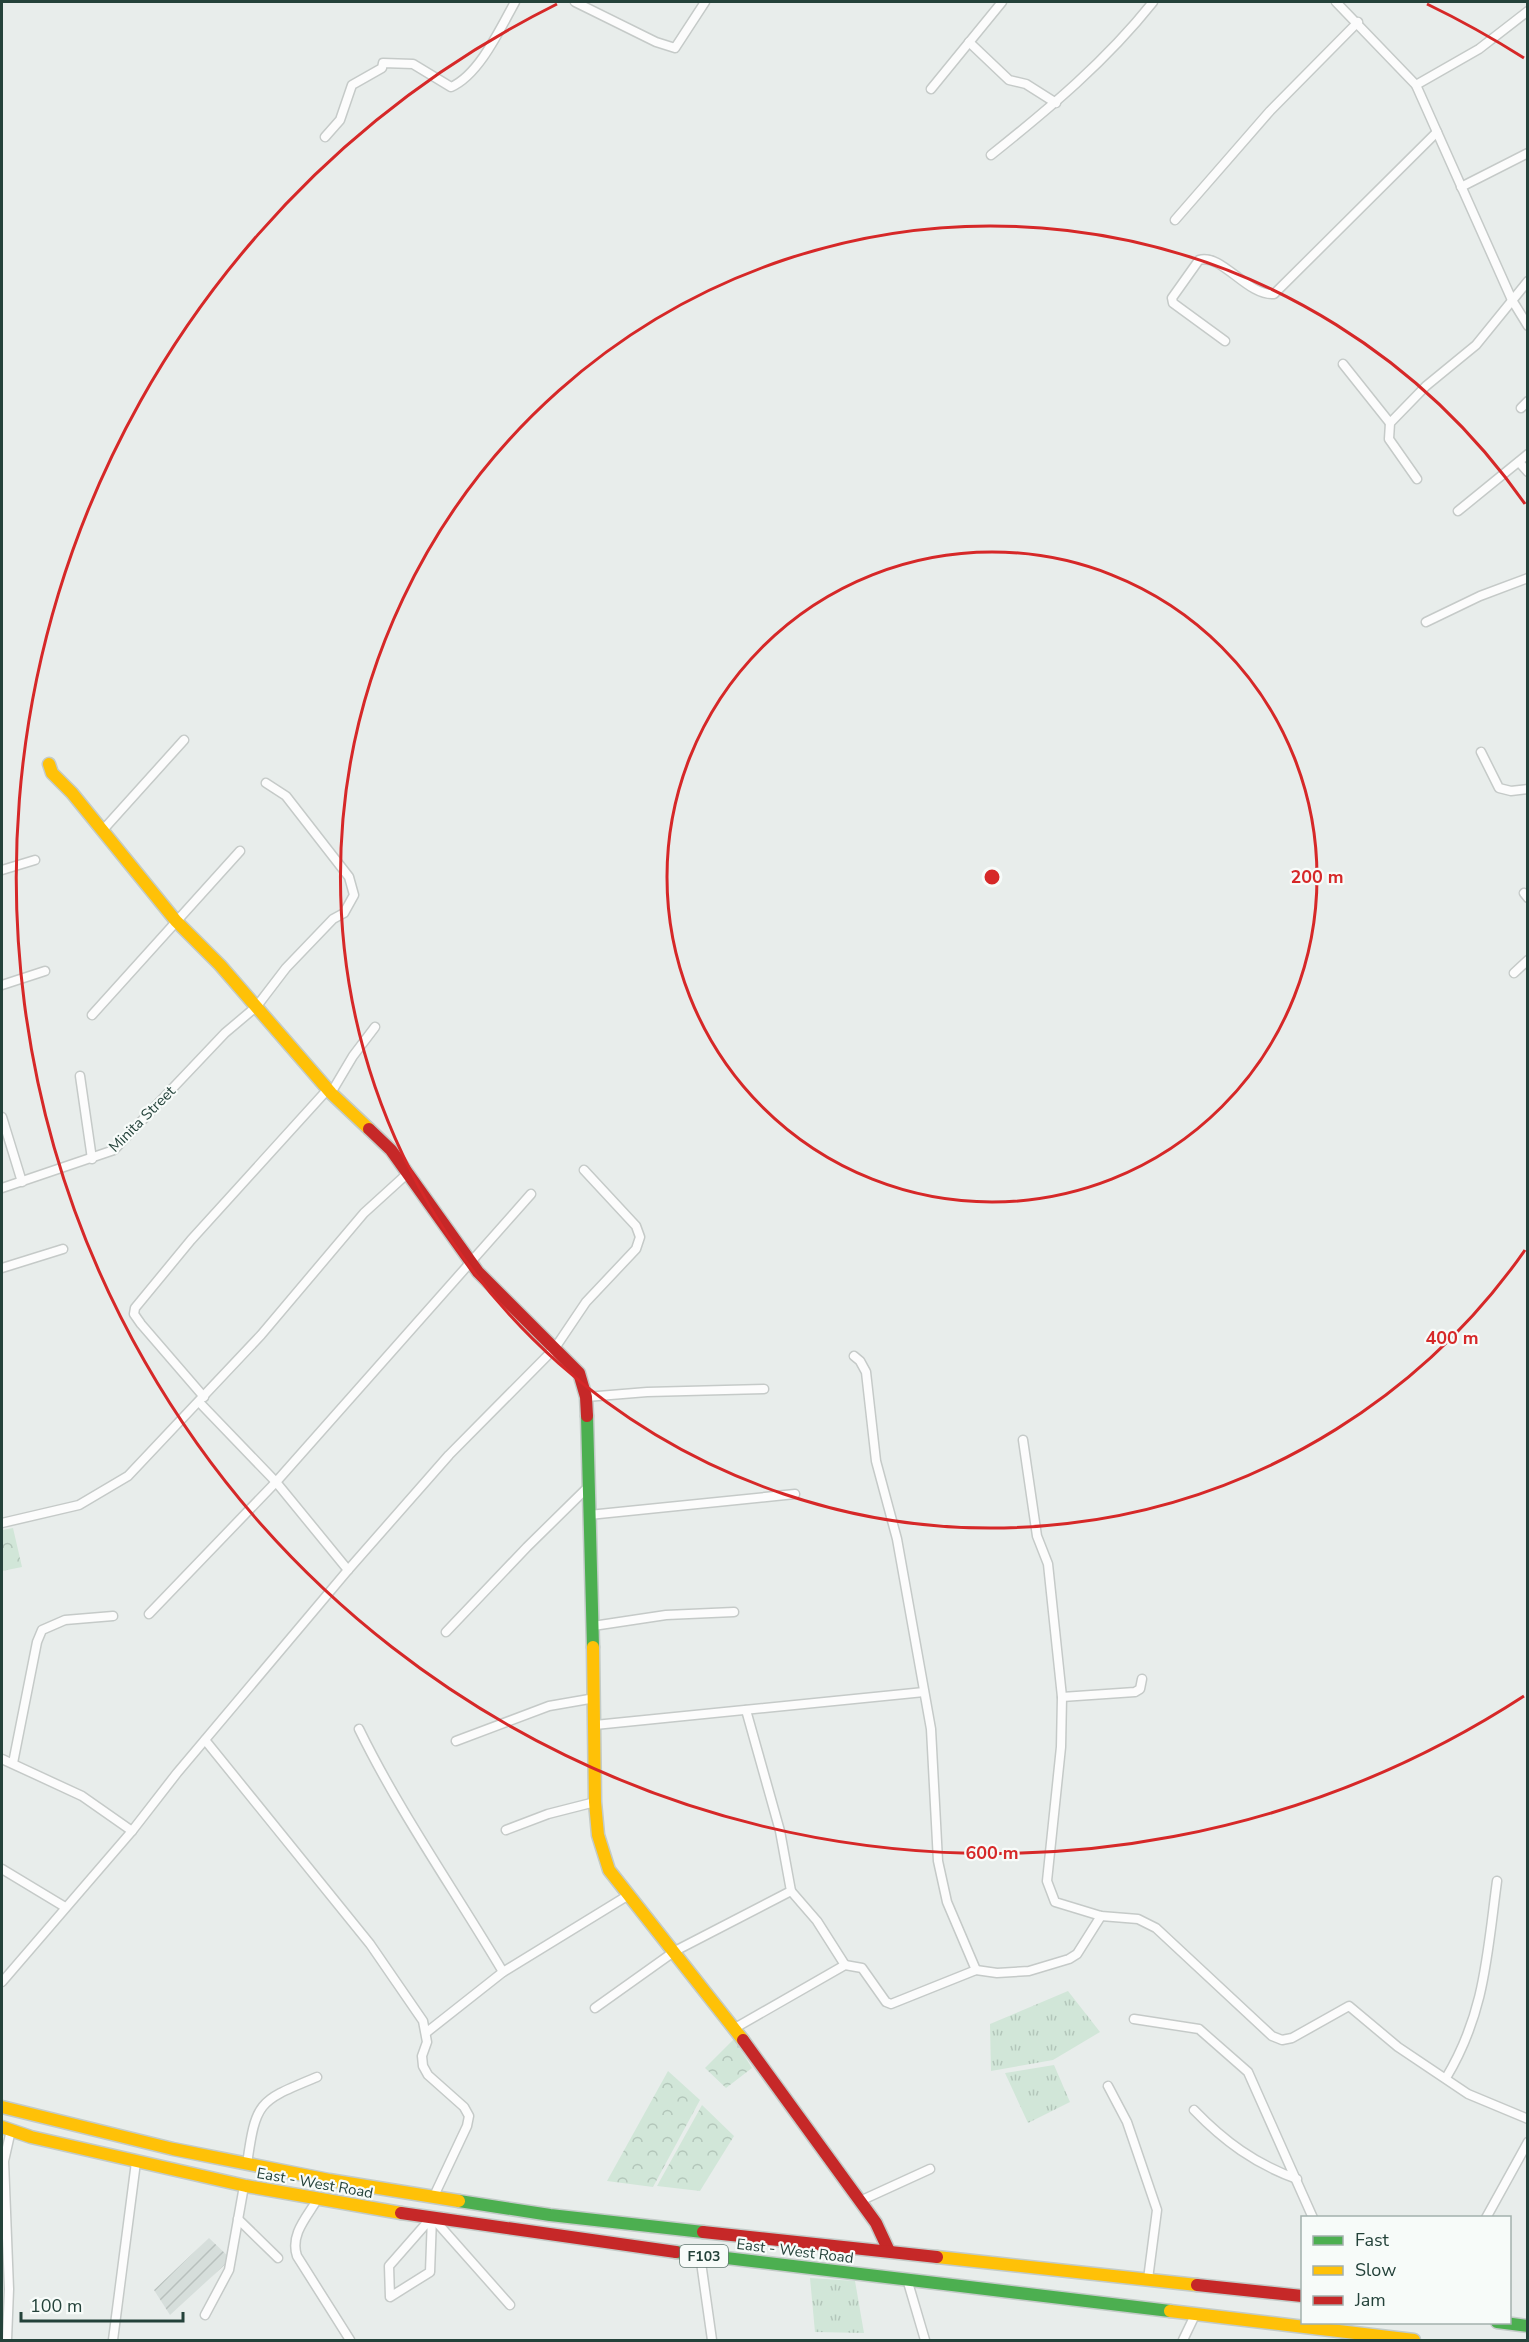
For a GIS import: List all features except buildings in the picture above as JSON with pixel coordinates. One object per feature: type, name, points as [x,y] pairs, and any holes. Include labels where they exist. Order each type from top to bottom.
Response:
[{"type":"main road","points":[[49,764],[52,773],[72,793],[176,921],[220,965],[329,1091],[391,1150],[470,1261],[579,1373],[586,1397],[596,1698],[596,1802],[598,1835],[609,1870],[627,1896],[675,1951],[701,1989],[735,2028],[789,2106],[876,2223],[889,2251]]},
{"type":"main road","name":"East - West Road","points":[[2,2107],[173,2149],[247,2164],[550,2215],[1301,2296]]},
{"type":"main road","name":"East - West Road","points":[[6,2129],[136,2162],[244,2186],[317,2200],[542,2235],[1414,2340]]},
{"type":"main road","points":[[1511,2324],[1527,2326]]},
{"type":"street","points":[[325,137],[340,120],[352,85],[382,68],[383,63],[413,64],[451,87],[462,82],[476,70],[481,56],[516,2]]},
{"type":"street","points":[[575,2],[657,42],[675,48],[705,2]]},
{"type":"street","points":[[931,89],[1002,2]]},
{"type":"street","points":[[991,155],[1056,103],[1129,31],[1153,2]]},
{"type":"street","points":[[1336,2],[1358,22],[1416,85],[1512,300],[1527,327]]},
{"type":"street","points":[[1416,85],[1479,49],[1527,11]]},
{"type":"street","points":[[1175,220],[1270,111],[1358,22]]},
{"type":"street","points":[[969,42],[1009,80],[1026,84],[1056,103]]},
{"type":"street","points":[[1225,341],[1173,303],[1172,298],[1199,260],[1209,259],[1259,292],[1274,294],[1437,132]]},
{"type":"street","points":[[1461,187],[1527,153]]},
{"type":"street","points":[[1417,479],[1389,439],[1390,423],[1426,386],[1476,345],[1527,281]]},
{"type":"street","points":[[1343,364],[1390,423]]},
{"type":"street","points":[[1521,408],[1527,401]]},
{"type":"street","points":[[1458,511],[1527,454]]},
{"type":"street","points":[[1519,462],[1527,472]]},
{"type":"street","points":[[1426,622],[1480,596],[1527,578]]},
{"type":"street","points":[[102,831],[184,740]]},
{"type":"street","points":[[1481,752],[1499,788],[1511,791],[1527,789]]},
{"type":"street","name":"Minita Street","points":[[2,1188],[114,1150],[225,1033],[256,1006],[286,968],[333,919],[344,913],[354,895],[349,877],[286,796],[266,783]]},
{"type":"street","points":[[92,1015],[240,851]]},
{"type":"street","points":[[2,870],[35,860]]},
{"type":"street","points":[[1514,973],[1527,960]]},
{"type":"street","points":[[2,985],[45,971]]},
{"type":"street","points":[[348,1570],[276,1482],[201,1400],[134,1314],[135,1308],[191,1239],[329,1091],[375,1027]]},
{"type":"street","points":[[80,1076],[92,1159]]},
{"type":"street","points":[[2,1117],[22,1182]]},
{"type":"street","points":[[2,1982],[132,1831],[348,1570],[450,1455],[555,1348],[586,1302],[636,1249],[640,1237],[636,1226],[584,1170]]},
{"type":"street","points":[[2,1523],[79,1504],[128,1476],[261,1335],[364,1213],[408,1173]]},
{"type":"street","points":[[149,1614],[276,1482],[531,1194]]},
{"type":"street","points":[[2,1268],[63,1248]]},
{"type":"street","points":[[854,1356],[866,1372],[876,1461],[900,1550],[931,1730],[938,1861],[947,1902],[976,1970]]},
{"type":"street","points":[[586,1397],[646,1392],[764,1389]]},
{"type":"street","points":[[1023,1440],[1037,1536],[1048,1564],[1062,1697],[1061,1747],[1047,1881],[1049,1892],[1055,1902],[1101,1916],[1138,1918],[1156,1928],[1272,2036],[1282,2040],[1292,2038],[1349,2006],[1398,2047],[1468,2094],[1527,2119]]},
{"type":"street","points":[[446,1632],[526,1547],[588,1487]]},
{"type":"street","points":[[589,1515],[795,1494]]},
{"type":"street","points":[[594,1626],[666,1615],[734,1612]]},
{"type":"street","points":[[13,1763],[37,1642],[42,1630],[65,1620],[113,1616]]},
{"type":"street","points":[[1062,1697],[1135,1692],[1140,1689],[1142,1678]]},
{"type":"street","points":[[595,1725],[924,1692]]},
{"type":"street","points":[[456,1742],[549,1706],[596,1698]]},
{"type":"street","points":[[746,1710],[780,1831],[791,1891],[818,1920],[845,1965]]},
{"type":"street","points":[[359,1729],[383,1778],[451,1883],[503,1972]]},
{"type":"street","points":[[205,1740],[370,1944],[423,2021],[427,2032],[423,2066],[428,2075],[464,2107],[469,2116],[467,2126],[434,2196]]},
{"type":"street","points":[[2,1759],[82,1796],[132,1831]]},
{"type":"street","points":[[506,1830],[548,1814],[596,1802]]},
{"type":"street","points":[[2,1869],[65,1907]]},
{"type":"street","points":[[1446,2078],[1464,2049],[1477,2012],[1497,1881]]},
{"type":"street","points":[[596,2008],[675,1951],[791,1891]]},
{"type":"street","points":[[427,2032],[503,1972],[627,1896]]},
{"type":"street","points":[[735,2028],[845,1965],[862,1968],[886,2002],[891,2004],[976,1970],[997,1973],[1029,1971],[1069,1959],[1077,1954],[1101,1916]]},
{"type":"street","points":[[1134,2019],[1199,2029],[1248,2072],[1264,2114],[1281,2142],[1313,2216]]},
{"type":"street","points":[[247,2164],[255,2116],[261,2105],[317,2077]]},
{"type":"street","points":[[1108,2086],[1127,2122],[1157,2210],[1148,2279]]},
{"type":"street","points":[[1194,2110],[1239,2151],[1270,2169],[1297,2178]]},
{"type":"street","points":[[6,2129],[4,2161],[9,2289],[6,2340]]},
{"type":"street","points":[[1487,2216],[1527,2142]]},
{"type":"street","points":[[113,2340],[136,2162]]},
{"type":"street","points":[[860,2201],[930,2169]]},
{"type":"street","points":[[205,2315],[229,2270],[244,2186]]},
{"type":"street","points":[[317,2200],[299,2229],[294,2246],[297,2256],[348,2339]]},
{"type":"street","points":[[432,2217],[430,2272],[390,2297],[389,2266],[432,2217]]},
{"type":"street","points":[[432,2217],[510,2305]]},
{"type":"street","points":[[238,2219],[278,2258]]},
{"type":"street","points":[[700,2255],[712,2340]]},
{"type":"street","points":[[907,2279],[925,2340]]},
{"type":"street","points":[[1183,2340],[1196,2313]]},
{"type":"shaded area","points":[[209,2238],[231,2259],[170,2315],[154,2290]]},
{"type":"green space","points":[[13,1528],[22,1567],[2,1571],[2,1530]]},
{"type":"green space","points":[[1068,1991],[1100,2032],[1053,2060],[991,2071],[990,2024]]},
{"type":"green space","points":[[734,2039],[752,2068],[726,2088],[705,2068]]},
{"type":"green space","points":[[1054,2065],[1070,2102],[1028,2123],[1005,2073]]},
{"type":"green space","points":[[668,2071],[700,2100],[653,2187],[607,2181]]},
{"type":"green space","points":[[702,2105],[734,2136],[700,2191],[657,2186]]},
{"type":"green space","points":[[810,2278],[855,2281],[864,2333],[815,2332]]},
{"type":"traffic: fast","points":[[587,1416],[593,1647]]},
{"type":"traffic: fast","points":[[459,2201],[550,2215],[703,2232]]},
{"type":"traffic: fast","points":[[676,2252],[1170,2311]]},
{"type":"traffic: fast","points":[[1511,2324],[1528,2326]]},
{"type":"traffic: slow","points":[[49,764],[52,773],[72,793],[176,921],[220,965],[331,1093],[369,1129]]},
{"type":"traffic: slow","points":[[593,1647],[595,1802],[598,1835],[609,1870],[743,2040]]},
{"type":"traffic: slow","points":[[2,2107],[173,2149],[329,2180],[459,2201]]},
{"type":"traffic: slow","points":[[2,2127],[31,2137],[246,2186],[401,2213]]},
{"type":"traffic: slow","points":[[937,2257],[1197,2285]]},
{"type":"traffic: slow","points":[[1170,2311],[1414,2340]]},
{"type":"traffic: jam","points":[[369,1129],[391,1150],[478,1272],[579,1373],[586,1397],[587,1416]]},
{"type":"traffic: jam","points":[[743,2040],[876,2223],[889,2251]]},
{"type":"traffic: jam","points":[[401,2213],[676,2252]]},
{"type":"traffic: jam","points":[[703,2232],[937,2257]]},
{"type":"traffic: jam","points":[[1197,2285],[1301,2296]]}]
